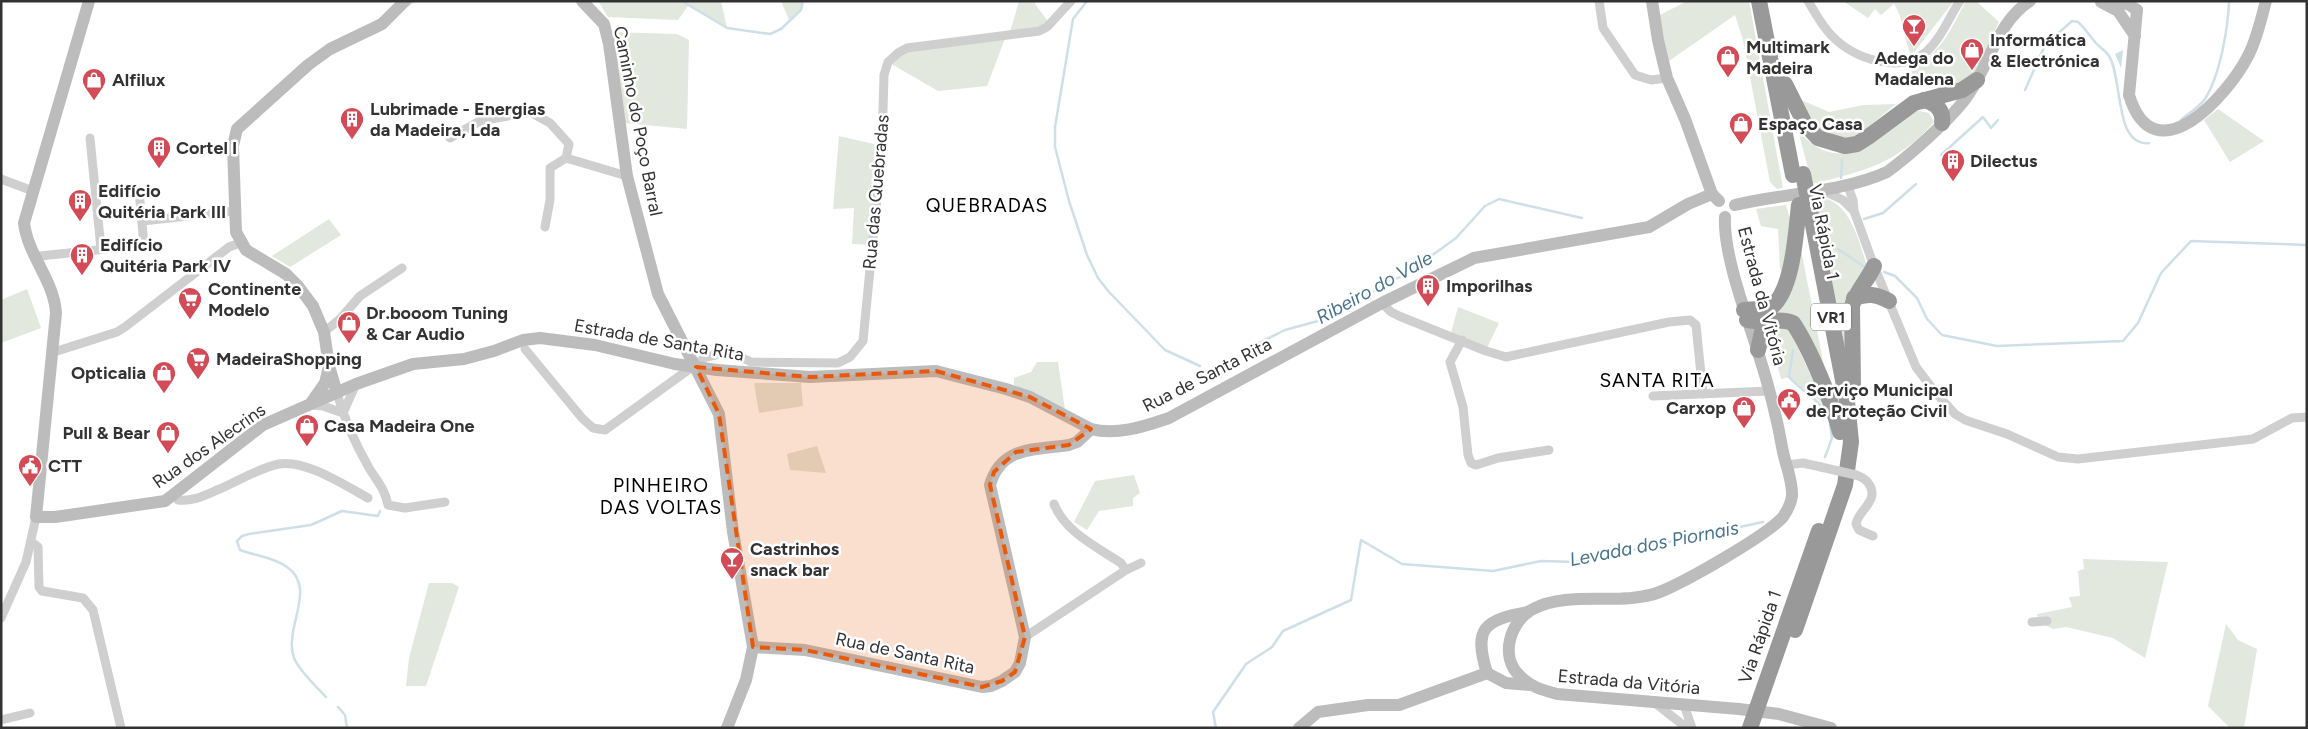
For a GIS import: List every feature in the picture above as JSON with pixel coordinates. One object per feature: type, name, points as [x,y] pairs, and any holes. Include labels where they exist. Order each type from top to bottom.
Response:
[{"type":"highway","name":"Via Rápida 1","points":[[1759,1],[1847,401],[1846,431],[1823,533],[1761,728]]},
{"type":"highway","name":"Via Rápida 1","points":[[1769,1],[1785,84],[1798,175]]},
{"type":"highway","points":[[1785,84],[1804,124],[1818,138],[1844,146],[1857,144],[1914,103],[1962,90],[1977,80]]},
{"type":"highway","points":[[1924,100],[1936,105],[1940,109],[1943,116],[1942,124]]},
{"type":"highway","points":[[1746,315],[1770,308],[1781,297],[1791,263],[1804,204]]},
{"type":"highway","points":[[1846,431],[1853,401],[1852,306],[1854,298],[1868,280],[1874,266]]},
{"type":"highway","points":[[1854,298],[1865,294],[1874,294],[1889,301]]},
{"type":"highway","points":[[1746,315],[1758,322],[1772,320],[1793,323],[1835,415],[1846,431]]},
{"type":"highway","points":[[1758,350],[1762,332],[1772,320]]},
{"type":"highway","name":"Via Rápida 1","points":[[1750,728],[1823,533]]},
{"type":"street","points":[[1,618],[23,570],[36,517],[54,352],[56,305],[48,283],[35,259],[24,224],[81,36],[89,1]]},
{"type":"street","points":[[405,1],[382,24],[330,49],[314,60],[237,129],[233,146],[234,211],[236,232],[240,243],[246,250],[276,267],[298,286],[313,306],[324,332],[329,366],[337,393],[339,412],[370,468],[386,492],[384,508],[405,508],[445,502]]},
{"type":"street","name":"Caminho do Poço Barral","points":[[582,1],[604,24],[609,44],[627,176],[658,294],[719,414],[733,532],[753,647]]},
{"type":"street","name":"Rua das Quebradas","points":[[525,349],[582,418],[593,428],[605,430],[706,357],[730,352],[751,362],[838,363],[850,357],[863,340],[882,146],[884,75],[888,62],[907,48],[1039,31],[1048,27],[1071,1]]},
{"type":"street","points":[[1599,1],[1603,28],[1635,75],[1651,80],[1667,78]]},
{"type":"street","points":[[1652,1],[1658,40],[1667,78],[1716,197],[1716,209],[1719,215],[1724,217],[1733,214],[1735,205]]},
{"type":"street","points":[[1808,1],[1822,24],[1834,38],[1850,50],[1876,60],[1895,64],[1910,61],[1926,52],[1933,45],[1960,1]]},
{"type":"street","points":[[1735,205],[1845,185],[1887,172],[1964,102],[2009,22],[2021,7],[2030,1]]},
{"type":"street","points":[[2101,1],[2118,11],[2135,36]]},
{"type":"street","points":[[2101,1],[2137,6]]},
{"type":"street","points":[[2137,6],[2129,95],[2133,107],[2144,123],[2158,130],[2176,130],[2215,100],[2242,66],[2248,56],[2266,1]]},
{"type":"street","points":[[2118,11],[2137,6]]},
{"type":"street","points":[[450,138],[480,121],[530,112],[550,123],[569,144],[566,158],[550,168],[550,200],[546,227]]},
{"type":"street","points":[[90,138],[101,249]]},
{"type":"street","points":[[566,158],[627,176]]},
{"type":"street","points":[[1,179],[33,191]]},
{"type":"street","points":[[1853,200],[1857,190],[1866,180]]},
{"type":"street","points":[[1843,200],[1845,185]]},
{"type":"street","points":[[1845,185],[1853,200],[1854,212],[1874,266],[1916,367],[1956,414],[1965,420],[2007,434],[2058,457],[2078,459],[2254,440],[2292,418],[2307,417]]},
{"type":"street","points":[[1818,189],[1832,193],[1843,200],[1854,212]]},
{"type":"street","points":[[35,259],[40,256],[144,244],[139,191]]},
{"type":"street","points":[[1716,197],[1728,199],[1735,205]]},
{"type":"street","name":"Rua de Santa Rita","points":[[753,647],[807,650],[982,687],[991,686],[1002,681],[1015,672],[1020,663],[1025,637],[990,485],[994,472],[1001,463],[1016,452],[1069,445],[1077,442],[1091,429],[1101,432],[1120,431],[1147,426],[1169,418],[1382,303],[1474,258],[1649,227],[1688,204],[1716,197]]},
{"type":"street","points":[[142,221],[234,211]]},
{"type":"street","name":"Estrada da Vitória","points":[[1724,217],[1724,232],[1769,391],[1791,486],[1788,509],[1776,523],[1730,553],[1655,593],[1631,598],[1556,602],[1528,612],[1516,624],[1509,641],[1512,665],[1530,685],[1557,694],[1779,714],[1830,728]]},
{"type":"street","points":[[54,352],[117,332],[228,247],[240,243]]},
{"type":"street","points":[[324,332],[340,319],[360,296],[402,268]]},
{"type":"street","points":[[1382,303],[1391,312],[1399,316],[1462,340],[1486,352],[1506,357],[1668,322],[1690,320],[1696,325],[1703,394]]},
{"type":"street","name":"Estrada de Santa Rita","points":[[337,393],[361,382],[413,364],[464,359],[494,351],[522,340],[540,338],[595,345],[676,364],[717,370],[810,377],[944,372],[1030,398],[1091,429]]},
{"type":"street","points":[[1462,340],[1450,362],[1462,407],[1468,455],[1471,463],[1476,465],[1498,458],[1549,450]]},
{"type":"street","points":[[329,366],[325,383],[310,405],[323,406],[339,412]]},
{"type":"street","name":"Estrada de Santa Rita","points":[[329,366],[343,380],[361,382]]},
{"type":"street","points":[[339,412],[361,382]]},
{"type":"street","points":[[1653,396],[1769,391]]},
{"type":"street","name":"Rua dos Alecrins","points":[[36,517],[157,503],[174,495],[263,426],[337,393]]},
{"type":"street","points":[[1786,465],[1803,463],[1856,475],[1869,483],[1872,494],[1870,504],[1858,518],[1856,524],[1859,530],[1873,536]]},
{"type":"street","points":[[174,495],[178,500],[198,498],[265,469],[280,464],[290,464],[324,475],[368,498]]},
{"type":"street","points":[[1054,504],[1058,514],[1070,528],[1121,563],[1126,570]]},
{"type":"street","points":[[31,542],[38,547],[39,587],[42,592],[83,598],[93,610],[121,728]]},
{"type":"street","points":[[1025,637],[1126,570],[1141,563]]},
{"type":"street","points":[[1528,612],[1497,620],[1486,627],[1480,642],[1492,676],[1506,683],[1530,685]]},
{"type":"street","points":[[2032,622],[2047,621]]},
{"type":"street","points":[[727,728],[746,680],[753,647]]},
{"type":"street","points":[[1299,728],[1318,712],[1368,706],[1398,705],[1492,676],[1512,665]]},
{"type":"street","points":[[1655,703],[1690,726]]},
{"type":"street","points":[[1684,705],[1690,726]]},
{"type":"street","points":[[1690,726],[1706,707]]},
{"type":"street","points":[[1,720],[30,713]]},
{"type":"highlighted area","points":[[696,367],[810,377],[936,371],[1030,397],[1091,429],[1069,445],[1016,452],[994,472],[990,485],[1025,637],[1015,672],[1002,681],[982,687],[805,650],[753,647],[719,414]]},
{"type":"shaded area","points":[[598,1],[721,1],[727,28],[688,6],[678,20],[608,17]]},
{"type":"shaded area","points":[[781,1],[804,1],[801,10],[790,22]]},
{"type":"shaded area","points":[[1019,1],[1036,1],[1035,4],[1047,20],[1045,25],[1010,32]]},
{"type":"shaded area","points":[[1687,1],[1749,1],[1783,188],[1777,189],[1770,182],[1743,40],[1735,15],[1669,61],[1658,16]]},
{"type":"shaded area","points":[[1843,1],[1954,1],[1911,56],[1900,16],[1894,4],[1881,15],[1875,9],[1868,18]]},
{"type":"shaded area","points":[[1966,1],[1976,1],[1999,22],[1971,80],[1938,90],[1937,84],[1916,86],[1911,69],[1938,48],[1950,31]]},
{"type":"shaded area","points":[[610,32],[677,34],[689,40],[687,129],[624,123]]},
{"type":"shaded area","points":[[1006,36],[987,86],[938,91],[888,62],[898,53]]},
{"type":"shaded area","points":[[2123,50],[2121,68],[2115,54]]},
{"type":"shaded area","points":[[1799,99],[1829,112],[1864,105],[1896,104],[1856,137],[1839,140],[1814,129]]},
{"type":"shaded area","points":[[1911,109],[1929,113],[1934,122],[1907,148],[1893,157],[1864,170],[1812,184],[1798,130],[1818,148],[1831,153],[1845,153],[1868,141]]},
{"type":"shaded area","points":[[2218,109],[2264,141],[2230,162],[2204,120]]},
{"type":"shaded area","points":[[839,136],[882,146],[872,245],[852,244],[854,208],[833,209]]},
{"type":"shaded area","points":[[1816,197],[1828,199],[1838,205],[1845,213],[1857,235],[1868,269],[1862,281],[1847,381],[1831,278]]},
{"type":"shaded area","points":[[1786,205],[1791,222],[1785,272],[1780,269],[1778,229],[1761,226],[1756,209]]},
{"type":"shaded area","points":[[329,219],[341,235],[290,267],[272,256]]},
{"type":"shaded area","points":[[1801,250],[1826,376],[1783,313],[1760,314]]},
{"type":"shaded area","points":[[27,289],[41,328],[1,343],[1,300]]},
{"type":"shaded area","points":[[1458,307],[1499,323],[1487,348],[1451,333]]},
{"type":"shaded area","points":[[1779,323],[1790,331],[1827,410],[1816,397],[1789,377],[1781,379],[1776,359],[1767,347],[1765,339]]},
{"type":"shaded area","points":[[1037,362],[1058,362],[1065,410],[1014,385],[1014,378],[1031,372]]},
{"type":"shaded area","points":[[754,383],[801,383],[803,406],[759,413]]},
{"type":"shaded area","points":[[817,446],[826,473],[790,470],[787,454]]},
{"type":"shaded area","points":[[1134,475],[1140,493],[1133,498],[1133,506],[1099,511],[1087,530],[1074,522],[1095,481]]},
{"type":"shaded area","points":[[2083,559],[2168,562],[2145,658],[2113,638],[2066,627],[2053,629],[2039,622],[2037,614],[2072,607],[2069,597],[2080,596],[2078,571],[2084,569]]},
{"type":"shaded area","points":[[429,583],[452,583],[459,587],[426,686],[406,686],[409,658]]},
{"type":"shaded area","points":[[2226,624],[2238,640],[2257,649],[2244,728],[2230,728],[2208,706]]},
{"type":"waterway","points":[[408,5],[414,1]]},
{"type":"waterway","points":[[682,1],[727,28],[770,34],[781,29],[801,10],[803,1]]},
{"type":"waterway","name":"Ribeiro do Vale","points":[[1087,1],[1073,19],[1055,127],[1055,147],[1069,201],[1087,255],[1098,278],[1109,292],[1165,350],[1200,366]]},
{"type":"waterway","name":"Levada dos Piornais","points":[[2181,120],[2203,102],[2215,78],[2227,25],[2229,1]]},
{"type":"waterway","name":"Levada dos Piornais","points":[[2025,90],[2045,45],[2072,21],[2078,22],[2109,56],[2116,79],[2121,109],[2130,134],[2138,141],[2149,143]]},
{"type":"waterway","name":"Levada dos Piornais","points":[[1941,155],[1983,117],[1991,128],[1998,120]]},
{"type":"waterway","points":[[1841,178],[1842,160]]},
{"type":"waterway","name":"Levada dos Piornais","points":[[1864,219],[1883,213],[1916,184]]},
{"type":"waterway","name":"Ribeiro do Vale","points":[[1241,352],[1285,330],[1318,321],[1409,272],[1456,238],[1485,206],[1499,199],[1582,218]]},
{"type":"waterway","name":"Ribeiro do Vale","points":[[1884,272],[1895,276],[1917,298],[1927,319],[1942,335],[1997,346],[2123,341],[2138,323],[2161,273],[2191,241],[2307,245]]},
{"type":"waterway","points":[[1838,249],[1866,268]]},
{"type":"waterway","name":"Levada dos Piornais","points":[[1793,350],[1789,377],[1818,403],[1826,413]]},
{"type":"waterway","name":"Levada dos Piornais","points":[[1825,457],[1832,438],[1830,425]]},
{"type":"waterway","points":[[326,697],[304,674],[294,658],[292,647],[293,634],[300,597],[300,586],[296,576],[287,567],[276,561],[240,550],[237,541],[242,536],[249,534],[311,525],[342,511],[378,516],[380,511]]},
{"type":"waterway","name":"Levada dos Piornais","points":[[1216,728],[1213,712],[1246,664],[1272,647],[1283,631],[1351,600],[1361,540],[1402,564],[1493,571],[1541,561],[1576,562],[1763,522]]},
{"type":"waterway","points":[[338,707],[345,715],[347,728]]},
{"type":"place","name":"Adega do Madalena","points":[[1914,47]]},
{"type":"place","name":"Informática & Electrónica","points":[[1972,71]]},
{"type":"place","name":"Multimark Madeira","points":[[1728,78]]},
{"type":"place","name":"Alfilux","points":[[94,101]]},
{"type":"place","name":"Lubrimade - Energias da Madeira, Lda","points":[[352,140]]},
{"type":"place","name":"Espaço Casa","points":[[1741,145]]},
{"type":"place","name":"Cortel I","points":[[159,169]]},
{"type":"place","name":"Dilectus","points":[[1953,182]]},
{"type":"place","name":"Edifício Quitéria Park III","points":[[80,222]]},
{"type":"place","name":"Edifício Quitéria Park IV","points":[[82,276]]},
{"type":"place","name":"Imporilhas","points":[[1428,307]]},
{"type":"place","name":"Continente Modelo","points":[[190,320]]},
{"type":"place","name":"Dr.booom Tuning & Car Audio","points":[[349,344]]},
{"type":"place","name":"MadeiraShopping","points":[[198,380]]},
{"type":"place","name":"Opticalia","points":[[164,394]]},
{"type":"place","name":"Serviço Municipal de Proteção Civil","points":[[1789,421]]},
{"type":"place","name":"Carxop","points":[[1744,429]]},
{"type":"place","name":"Casa Madeira One","points":[[307,447]]},
{"type":"place","name":"Pull & Bear","points":[[168,454]]},
{"type":"place","name":"CTT","points":[[30,487]]},
{"type":"place","name":"Castrinhos snack bar","points":[[732,580]]},
{"type":"district","name":"QUEBRADAS","points":[[987,205]]},
{"type":"district","name":"SANTA RITA","points":[[1657,380]]},
{"type":"district","name":"PINHEIRO DAS VOLTAS","points":[[661,496]]}]
